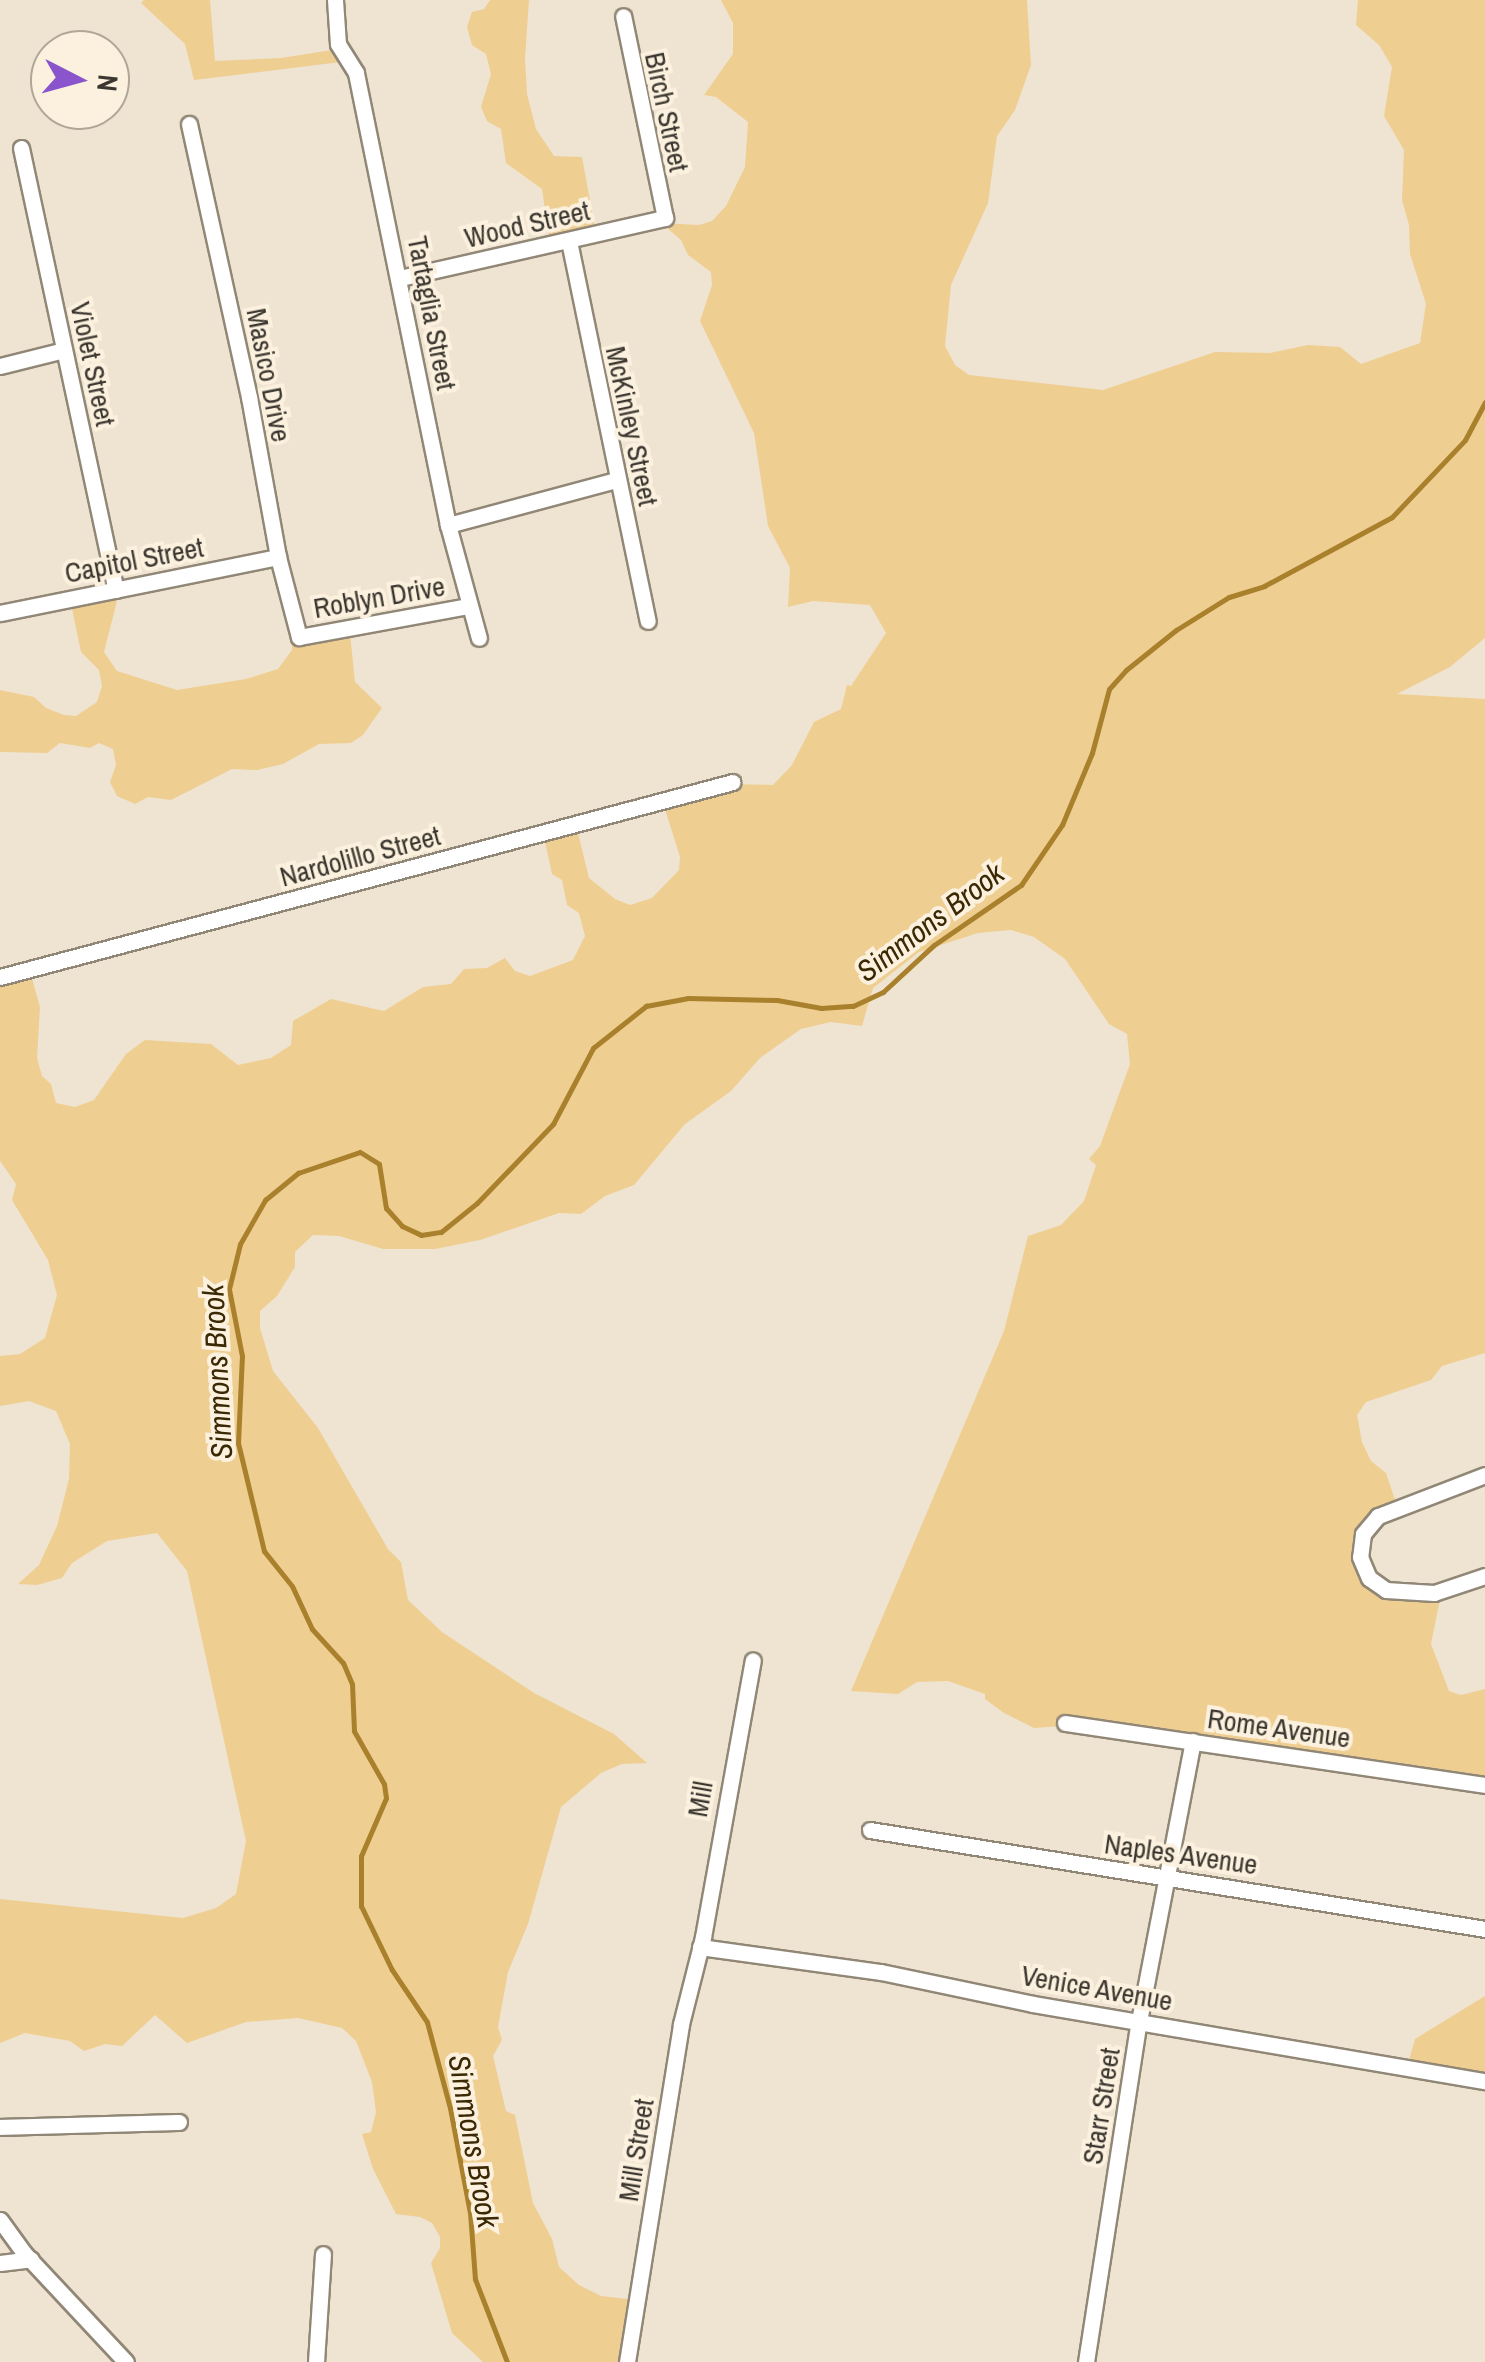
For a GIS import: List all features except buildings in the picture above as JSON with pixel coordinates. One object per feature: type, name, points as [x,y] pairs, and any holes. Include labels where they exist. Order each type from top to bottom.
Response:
[{"type":"street","name":"Tartaglia Street","points":[[336,0],[338,44],[356,73],[448,525],[478,638]]},
{"type":"street","name":"Birch Street","points":[[622,16],[665,218]]},
{"type":"street","name":"Masico Drive","points":[[189,124],[249,397],[278,556],[299,637]]},
{"type":"street","name":"Violet Street","points":[[21,148],[116,590]]},
{"type":"street","name":"Wood Street","points":[[400,278],[665,218]]},
{"type":"street","name":"McKinley Street","points":[[568,241],[648,621]]},
{"type":"street","points":[[0,366],[64,350]]},
{"type":"street","points":[[448,525],[616,480]]},
{"type":"street","name":"Capitol Street","points":[[0,613],[278,556]]},
{"type":"street","name":"Roblyn Drive","points":[[299,637],[468,606]]},
{"type":"street","name":"Nardolillo Street","points":[[0,977],[733,782]]},
{"type":"street","points":[[1485,1475],[1388,1510],[1369,1524],[1360,1546],[1363,1568],[1376,1586],[1386,1590],[1434,1594],[1485,1576]]},
{"type":"street","name":"Mill","points":[[700,1948],[753,1660]]},
{"type":"street","name":"Rome Avenue","points":[[1065,1723],[1485,1785]]},
{"type":"street","name":"Starr Street","points":[[1086,2362],[1139,2021],[1193,1741]]},
{"type":"street","name":"Naples Avenue","points":[[870,1830],[1485,1929]]},
{"type":"street","name":"Venice Avenue","points":[[700,1948],[881,1972],[1485,2081]]},
{"type":"street","name":"Mill Street","points":[[627,2362],[681,2024],[700,1948]]},
{"type":"street","points":[[0,2127],[179,2122]]},
{"type":"street","points":[[0,2220],[31,2260],[126,2362]]},
{"type":"street","points":[[316,2362],[323,2254]]},
{"type":"street","points":[[0,2263],[31,2260]]},
{"type":"shaded area","points":[[210,0],[215,61],[281,58],[332,50],[341,62],[194,80],[185,44],[141,3]]},
{"type":"shaded area","points":[[490,0],[529,0],[525,58],[527,94],[536,129],[554,156],[582,157],[595,228],[549,238],[542,189],[506,163],[501,129],[487,121],[481,107],[491,74],[486,54],[472,45],[467,27],[472,12],[484,9]]},
{"type":"shaded area","points":[[721,0],[1027,0],[1031,65],[1015,110],[997,136],[988,203],[951,285],[945,346],[955,365],[969,375],[1103,390],[1215,352],[1270,353],[1308,345],[1340,347],[1361,364],[1420,343],[1426,304],[1410,254],[1409,225],[1402,200],[1404,150],[1384,116],[1392,67],[1379,45],[1356,25],[1358,0],[1485,0],[1485,638],[1450,667],[1397,694],[1485,699],[1485,1353],[1442,1366],[1431,1380],[1366,1402],[1357,1415],[1362,1442],[1371,1461],[1386,1473],[1397,1506],[1368,1528],[1363,1551],[1380,1588],[1441,1594],[1431,1644],[1449,1691],[1461,1695],[1485,1689],[1485,1786],[1062,1726],[1034,1728],[1004,1713],[985,1699],[985,1694],[948,1681],[917,1682],[898,1694],[851,1691],[1004,1331],[1028,1236],[1061,1225],[1084,1201],[1096,1165],[1089,1159],[1100,1146],[1130,1064],[1127,1034],[1109,1024],[1065,959],[1034,937],[1011,930],[978,933],[919,952],[873,988],[862,1026],[831,1022],[801,1029],[760,1058],[731,1091],[685,1124],[634,1185],[605,1196],[581,1214],[559,1213],[480,1240],[435,1249],[383,1249],[339,1236],[313,1235],[295,1252],[295,1267],[277,1296],[260,1311],[260,1328],[273,1371],[318,1428],[388,1549],[401,1562],[408,1600],[442,1632],[534,1693],[614,1734],[647,1763],[622,1764],[601,1773],[561,1807],[528,1924],[508,1972],[498,2027],[502,2040],[493,2056],[506,2111],[515,2115],[533,2203],[552,2239],[559,2267],[579,2285],[601,2296],[637,2300],[628,2362],[483,2362],[452,2333],[431,2263],[440,2248],[440,2237],[432,2223],[396,2214],[373,2169],[362,2134],[371,2132],[376,2112],[372,2082],[356,2041],[342,2028],[298,2018],[246,2022],[187,2043],[155,2015],[122,2046],[105,2044],[84,2051],[70,2041],[25,2033],[0,2043],[0,1899],[183,1918],[216,1908],[236,1894],[246,1841],[187,1571],[157,1533],[107,1541],[72,1563],[62,1578],[37,1585],[18,1584],[39,1565],[57,1526],[69,1479],[70,1444],[56,1411],[29,1401],[0,1406],[0,1356],[20,1354],[45,1338],[57,1295],[48,1260],[12,1200],[16,1184],[0,1161],[0,978],[30,971],[40,1007],[37,1058],[42,1076],[51,1084],[56,1103],[75,1107],[94,1100],[126,1054],[145,1040],[211,1044],[238,1065],[271,1058],[291,1045],[293,1021],[331,999],[384,1011],[423,987],[451,984],[464,969],[487,968],[505,958],[515,971],[530,976],[573,960],[585,936],[579,913],[567,905],[562,880],[552,874],[544,837],[577,829],[589,878],[615,899],[630,905],[652,898],[679,870],[680,857],[664,806],[729,784],[773,785],[792,765],[814,722],[841,709],[847,685],[851,686],[886,633],[870,605],[813,601],[788,607],[790,568],[768,526],[754,433],[700,321],[712,285],[711,272],[688,255],[681,240],[661,223],[699,225],[712,221],[726,206],[745,167],[748,122],[716,97],[704,95],[733,54],[733,23]]},
{"type":"shaded area","points":[[115,591],[117,601],[104,652],[117,671],[177,690],[246,679],[278,669],[292,650],[292,640],[350,633],[355,682],[382,708],[363,735],[351,743],[319,744],[283,764],[257,770],[232,769],[171,800],[148,797],[135,804],[117,796],[110,782],[116,765],[113,749],[99,743],[90,748],[60,743],[47,753],[0,752],[0,690],[34,697],[46,708],[64,715],[76,716],[97,702],[102,686],[99,670],[81,652],[70,599]]},
{"type":"shaded area","points":[[1485,1996],[1485,2080],[1407,2068],[1415,2039]]},
{"type":"waterway","name":"Simmons Brook","points":[[507,2362],[475,2279],[470,2213],[450,2108],[427,2022],[392,1970],[361,1906],[361,1856],[386,1798],[384,1784],[354,1731],[352,1684],[343,1663],[312,1629],[292,1586],[264,1551],[238,1443],[242,1356],[229,1289],[240,1244],[265,1200],[298,1173],[360,1152],[379,1164],[386,1208],[402,1226],[421,1235],[441,1232],[477,1203],[553,1124],[593,1048],[646,1006],[688,998],[777,1000],[821,1008],[853,1006],[883,992],[934,945],[1021,885],[1062,825],[1092,753],[1109,689],[1126,670],[1176,630],[1229,597],[1264,586],[1392,517],[1465,440],[1485,402]]}]
